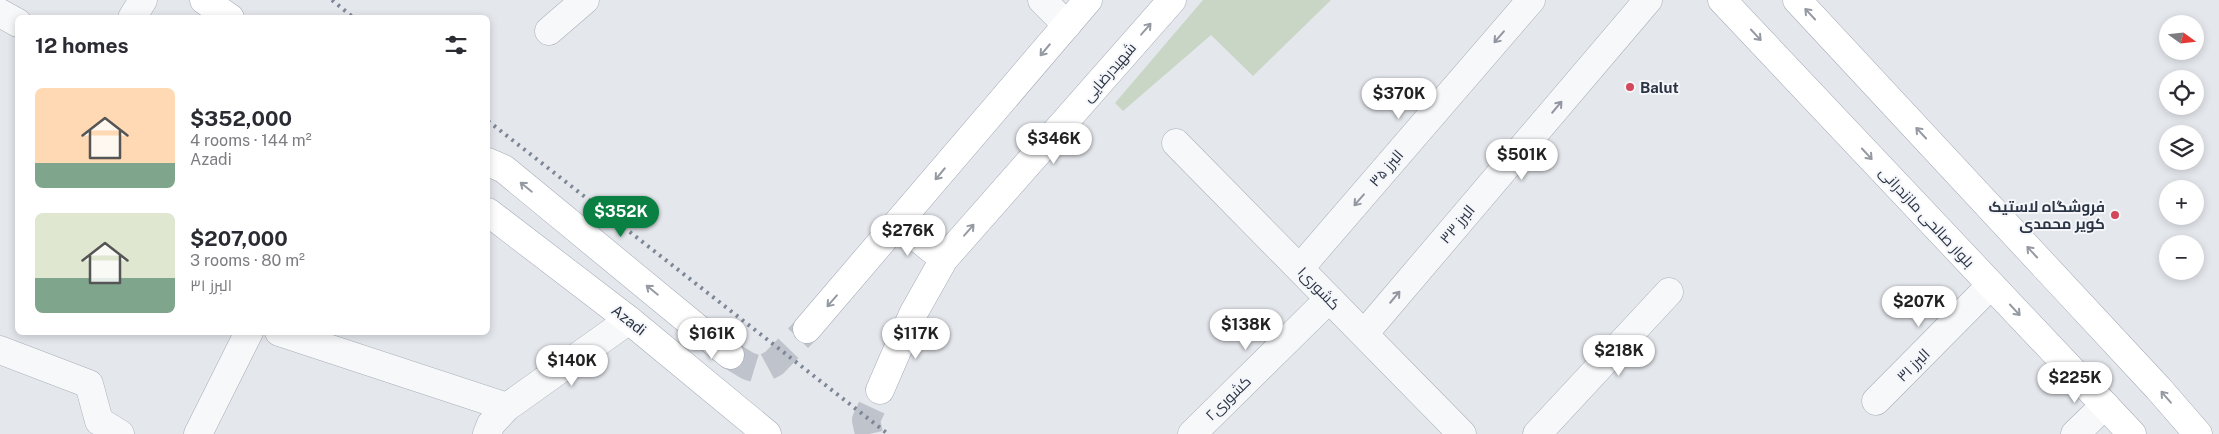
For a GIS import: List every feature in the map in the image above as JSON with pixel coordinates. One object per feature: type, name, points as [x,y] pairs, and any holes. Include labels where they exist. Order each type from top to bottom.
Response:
[{"type":"main road","points":[[204,0],[226,15]]},
{"type":"main road","points":[[807,329],[1088,0]]},
{"type":"main road","name":"شهیدرضایی","points":[[880,390],[913,314],[944,259],[1172,0]]},
{"type":"main road","name":"بلوار صالحی مازندرانی","points":[[1722,0],[2132,434]]},
{"type":"main road","points":[[1797,0],[2158,388],[2198,434]]},
{"type":"main road","points":[[490,163],[504,169],[730,355]]},
{"type":"main road","name":"Azadi","points":[[490,214],[629,320],[767,434]]},
{"type":"main road","points":[[899,223],[944,259]]},
{"type":"street","points":[[134,15],[143,0]]},
{"type":"street","points":[[549,31],[585,0]]},
{"type":"street","points":[[1042,0],[1067,25]]},
{"type":"street","name":"البرز ۳۵","points":[[1300,268],[1531,0]]},
{"type":"street","name":"البرز ۳۳","points":[[1364,334],[1648,0]]},
{"type":"street","points":[[0,13],[15,21]]},
{"type":"street","name":"کشوری۱","points":[[1176,143],[1462,434]]},
{"type":"street","name":"البرز ۳۱","points":[[1876,402],[1991,285]]},
{"type":"street","points":[[1537,434],[1669,292]]},
{"type":"street","name":"کشوری۲","points":[[1192,434],[1329,299]]},
{"type":"street","points":[[487,434],[491,424],[507,407],[629,320]]},
{"type":"street","points":[[198,434],[248,335]]},
{"type":"street","points":[[288,335],[507,407]]},
{"type":"street","points":[[0,350],[88,384],[99,421],[120,434]]},
{"type":"street","points":[[2075,434],[2105,405]]},
{"type":"green space","points":[[1203,0],[1331,0],[1253,76],[1211,35],[1123,111],[1115,103]]},
{"type":"tunnel","points":[[730,355],[748,366],[761,370],[774,363],[807,329]]},
{"type":"tunnel","points":[[869,434],[866,420],[880,390]]},
{"type":"railway","points":[[332,0],[350,15]]},
{"type":"railway","points":[[490,123],[888,434]]},
{"type":"place","name":"Balut","points":[[1630,87]]},
{"type":"place","name":"فروشگاه لاستیک کویر محمدی","points":[[2115,215]]}]
